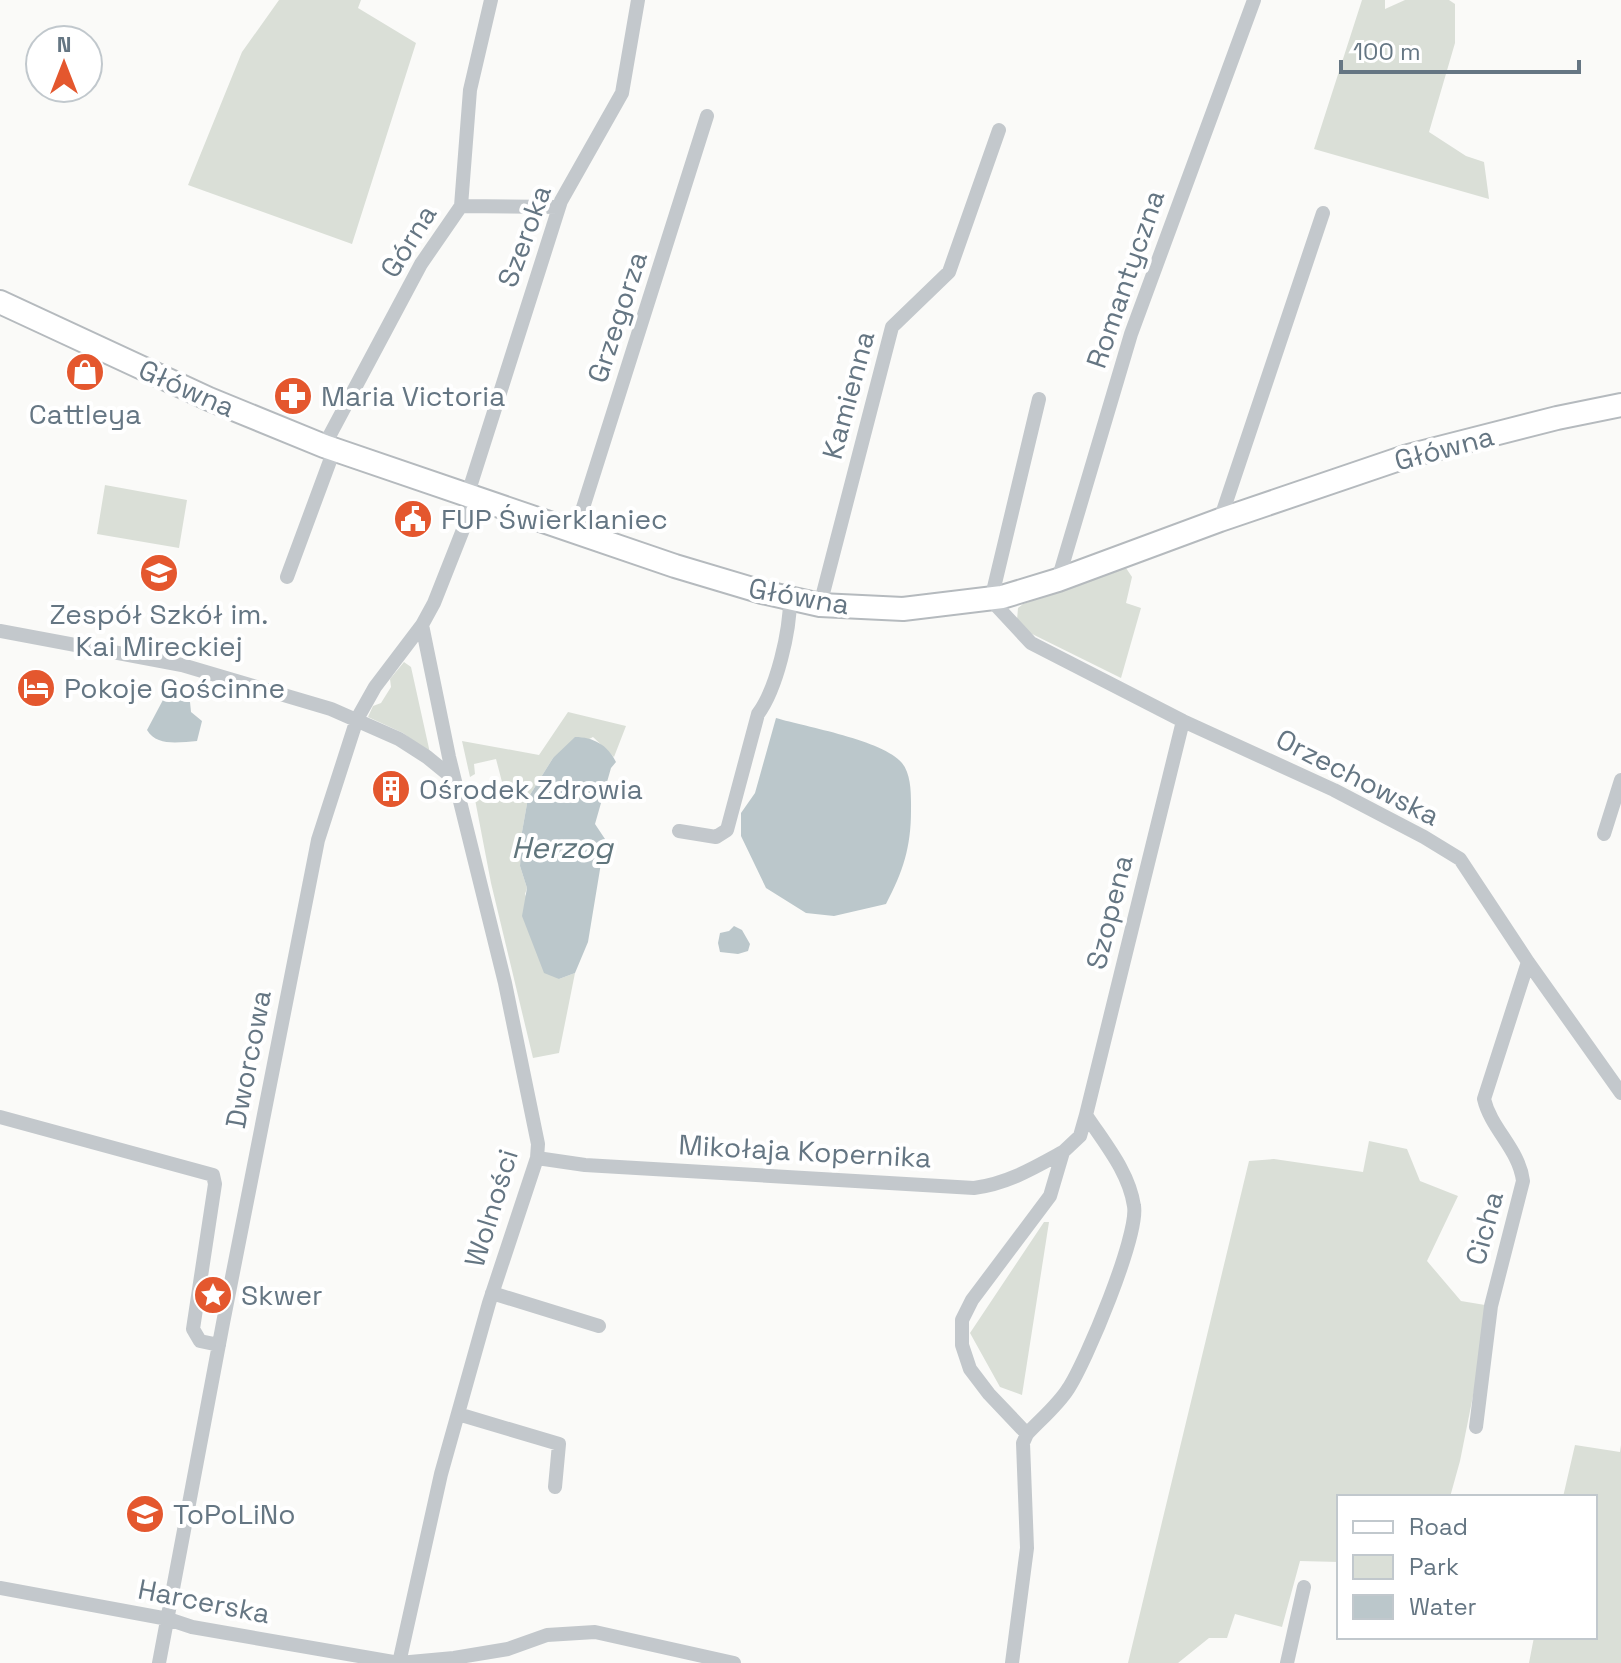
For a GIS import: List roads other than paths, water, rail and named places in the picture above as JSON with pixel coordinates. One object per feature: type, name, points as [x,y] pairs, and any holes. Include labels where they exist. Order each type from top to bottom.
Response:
[{"type":"main road","name":"Główna","points":[[0,302],[209,399],[329,448],[575,533],[762,592],[820,605],[903,609],[991,600],[1058,580],[1220,520],[1408,456],[1621,405]]},
{"type":"street","name":"Górna","points":[[287,577],[329,448],[421,264],[461,206],[470,90],[491,0]]},
{"type":"street","name":"Szeroka","points":[[469,496],[559,207],[622,93],[638,0]]},
{"type":"street","name":"Romantyczna","points":[[1058,580],[1131,334],[1254,0]]},
{"type":"street","name":"Grzegorza","points":[[575,533],[707,116]]},
{"type":"street","name":"Kamienna","points":[[820,605],[892,327],[949,272],[999,130]]},
{"type":"street","points":[[461,206],[559,207]]},
{"type":"street","points":[[1220,520],[1323,213]]},
{"type":"street","points":[[991,600],[1039,399]]},
{"type":"street","name":"Dworcowa","points":[[159,1663],[318,840],[357,719],[375,687],[422,625],[434,603],[472,507],[469,496]]},
{"type":"street","points":[[679,831],[716,837],[727,830],[758,714],[768,701],[790,619],[790,599]]},
{"type":"street","name":"Orzechowska","points":[[991,600],[1031,643],[1183,721],[1334,790],[1460,859],[1621,1093]]},
{"type":"street","name":"Wolności","points":[[399,1663],[458,1414],[492,1293],[537,1158],[538,1144],[502,969],[455,780],[422,625]]},
{"type":"street","points":[[0,631],[182,665],[331,709],[399,739],[455,780]]},
{"type":"street","name":"Szopena","points":[[1027,1434],[970,1369],[962,1345],[962,1320],[972,1300],[1050,1196],[1063,1152],[1080,1136],[1183,721]]},
{"type":"street","points":[[1604,834],[1621,780]]},
{"type":"street","name":"Cicha","points":[[1476,1427],[1491,1306],[1523,1181],[1521,1164],[1486,1110],[1484,1099],[1528,962]]},
{"type":"street","points":[[1012,1663],[1027,1548],[1023,1443],[1027,1434],[1068,1390],[1091,1344],[1135,1222],[1133,1197],[1124,1172],[1086,1115]]},
{"type":"street","points":[[0,1117],[213,1175],[215,1184],[193,1329],[200,1341],[219,1345]]},
{"type":"street","name":"Mikołaja Kopernika","points":[[537,1158],[585,1165],[974,1188],[992,1186],[1026,1173],[1063,1152]]},
{"type":"street","points":[[492,1293],[599,1326]]},
{"type":"street","points":[[458,1414],[559,1444],[555,1487]]},
{"type":"street","points":[[1287,1663],[1304,1587]]},
{"type":"street","name":"Harcerska","points":[[0,1588],[168,1619],[192,1627],[399,1663],[508,1649],[547,1635],[595,1632],[734,1663]]},
{"type":"water","points":[[164,698],[190,702],[191,712],[202,721],[197,741],[163,741],[147,730]]},
{"type":"water","points":[[776,718],[862,741],[892,755],[905,768],[911,793],[908,848],[886,904],[834,916],[806,913],[766,888],[741,836],[741,813],[755,793]]},
{"type":"water","name":"Herzog","points":[[575,737],[599,743],[616,762],[611,768],[595,824],[605,839],[588,942],[575,973],[559,979],[544,973],[522,916],[527,888],[520,866],[522,832],[528,798],[553,758]]},
{"type":"water","points":[[734,926],[742,930],[750,944],[748,951],[738,954],[720,952],[720,933]]},
{"type":"place","name":"Cattleya","points":[[85,372]]},
{"type":"place","name":"Maria Victoria","points":[[293,396]]},
{"type":"place","name":"FUP Świerklaniec","points":[[413,519]]},
{"type":"place","name":"Zespół Szkół im. Kai Mireckiej","points":[[159,573]]},
{"type":"place","name":"Pokoje Gościnne","points":[[36,688]]},
{"type":"place","name":"Ośrodek Zdrowia","points":[[391,789]]},
{"type":"place","name":"Skwer","points":[[213,1295]]},
{"type":"place","name":"ToPoLiNo","points":[[145,1514]]}]
